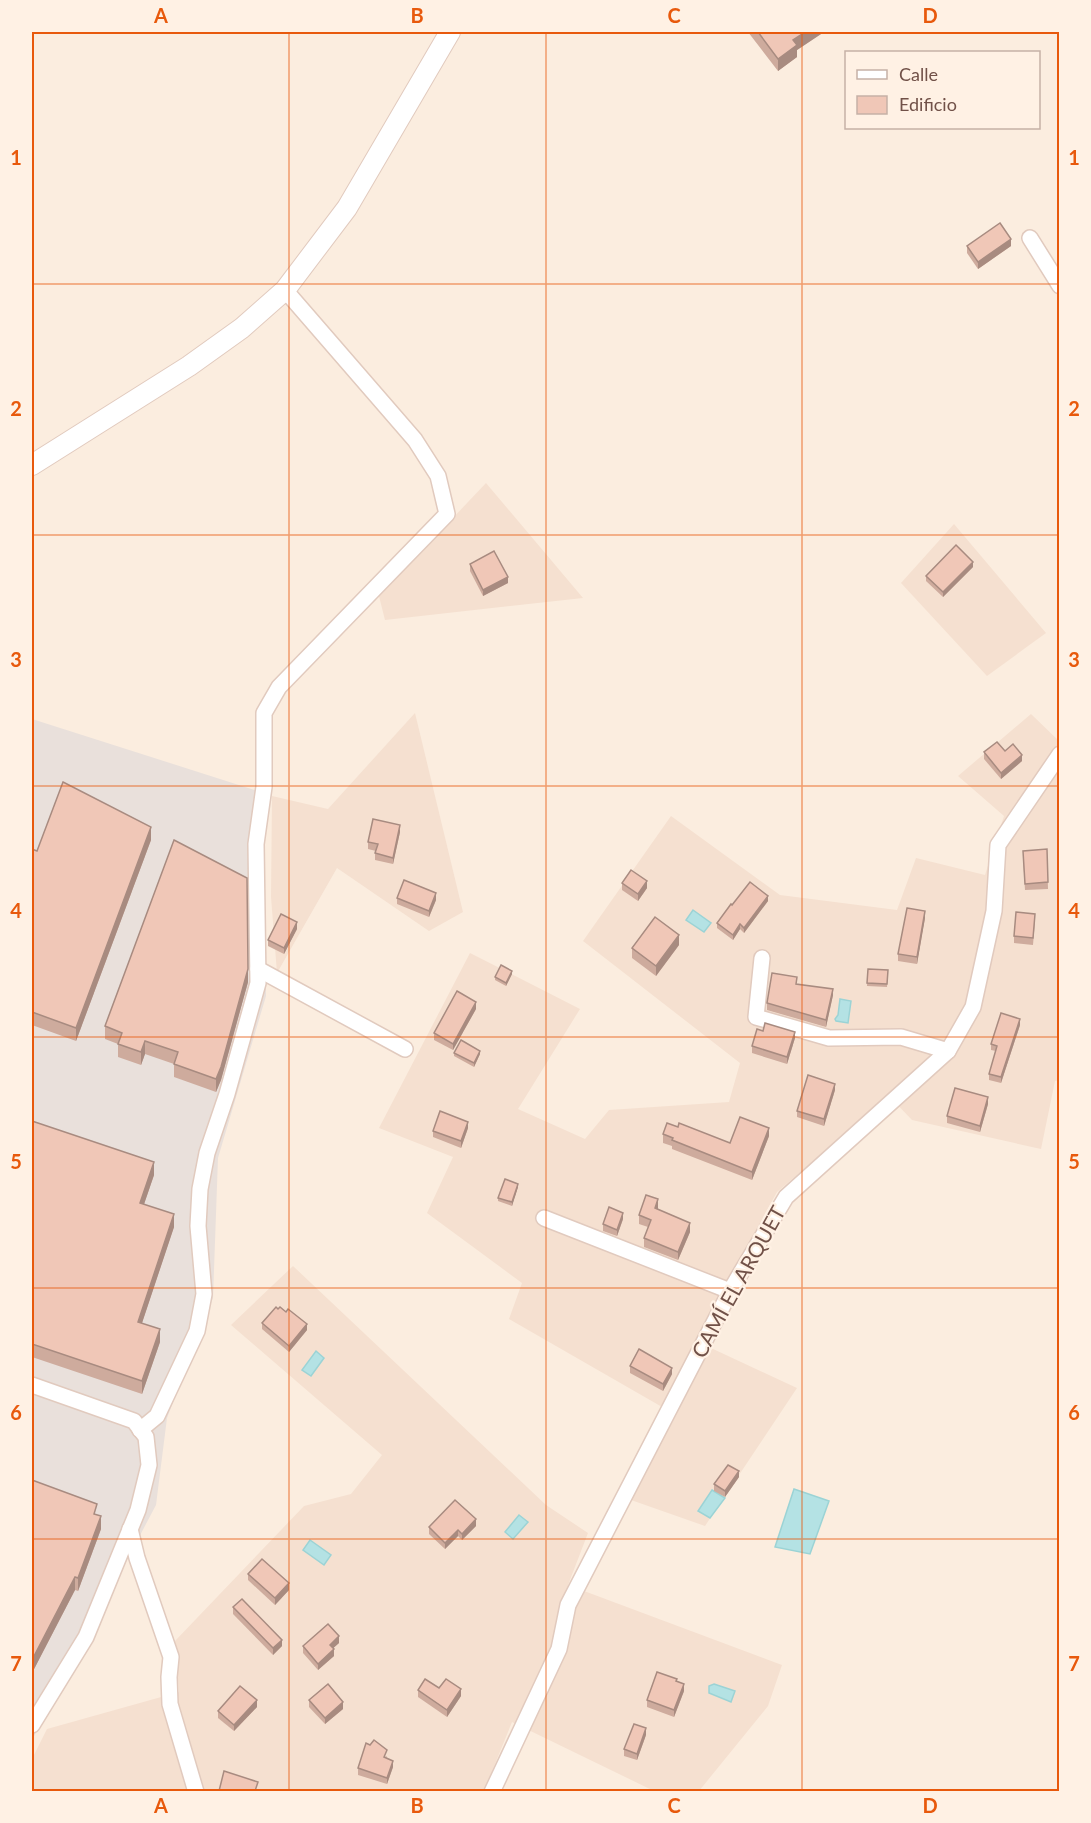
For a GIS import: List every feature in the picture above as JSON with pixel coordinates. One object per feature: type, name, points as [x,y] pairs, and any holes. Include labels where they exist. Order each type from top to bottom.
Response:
[{"type":"street","points":[[32,465],[189,366],[242,328],[285,290],[347,208],[450,32]]},
{"type":"street","points":[[1030,238],[1059,286]]},
{"type":"street","points":[[140,1430],[157,1416],[197,1331],[204,1294],[198,1226],[200,1189],[207,1154],[227,1094],[258,983],[255,855],[264,788],[264,713],[279,687],[447,514],[438,476],[415,440],[285,290]]},
{"type":"street","name":"CAMÍ EL ARQUET","points":[[492,1791],[559,1649],[568,1605],[730,1291],[786,1197],[948,1051],[973,1007],[994,911],[998,844],[1059,754]]},
{"type":"street","points":[[762,958],[756,1017],[829,1038],[901,1037],[948,1051]]},
{"type":"street","points":[[258,969],[405,1049]]},
{"type":"street","points":[[544,1218],[730,1291]]},
{"type":"street","points":[[32,1385],[134,1421],[146,1437],[149,1465],[138,1510],[86,1637],[32,1725]]},
{"type":"street","points":[[130,1529],[137,1558],[171,1657],[170,1704],[196,1791]]},
{"type":"shaded area","points":[[486,483],[583,598],[385,620],[379,596]]},
{"type":"shaded area","points":[[954,524],[1046,633],[987,676],[901,583]]},
{"type":"shaded area","points":[[415,713],[463,912],[429,931],[337,868],[277,973],[271,897],[272,796],[328,809]]},
{"type":"shaded area","points":[[1031,714],[1059,741],[1060,1080],[1055,1081],[1041,1149],[912,1120],[889,1096],[777,1192],[696,1341],[797,1388],[705,1526],[631,1500],[676,1415],[509,1319],[522,1283],[427,1213],[453,1157],[379,1128],[470,953],[580,1009],[518,1109],[585,1139],[609,1110],[729,1102],[740,1063],[583,941],[671,816],[780,895],[897,910],[916,858],[985,875],[1004,816],[958,776]]},
{"type":"shaded area","points":[[32,719],[264,793],[266,996],[218,1158],[213,1298],[167,1418],[156,1505],[32,1740]]},
{"type":"shaded area","points":[[293,1266],[546,1505],[588,1533],[568,1585],[782,1665],[768,1706],[699,1791],[654,1791],[512,1722],[484,1791],[32,1792],[32,1759],[47,1729],[179,1692],[175,1641],[304,1506],[351,1494],[382,1455],[231,1325]]},
{"type":"water","points":[[693,910],[711,923],[704,932],[686,920]]},
{"type":"water","points":[[840,999],[851,1001],[848,1023],[835,1019],[838,1015]]},
{"type":"water","points":[[316,1351],[324,1358],[311,1376],[302,1370]]},
{"type":"water","points":[[794,1489],[829,1501],[810,1554],[775,1547]]},
{"type":"water","points":[[712,1490],[725,1498],[710,1518],[698,1511]]},
{"type":"water","points":[[519,1515],[528,1522],[513,1539],[505,1532]]},
{"type":"water","points":[[310,1540],[331,1555],[324,1565],[303,1550]]},
{"type":"water","points":[[714,1684],[735,1691],[731,1702],[709,1693],[709,1686]]},
{"type":"building","points":[[758,32],[805,32],[793,40],[797,45],[778,59]]},
{"type":"building","points":[[1000,223],[1011,239],[978,262],[967,246]]},
{"type":"building","points":[[956,545],[973,562],[943,592],[926,576]]},
{"type":"building","points":[[494,551],[508,577],[483,590],[470,564]]},
{"type":"building","points":[[997,742],[1005,751],[1013,744],[1022,755],[1001,773],[984,752]]},
{"type":"building","points":[[63,782],[151,827],[76,1028],[32,1012],[32,849],[37,851]]},
{"type":"building","points":[[373,819],[400,825],[393,858],[375,853],[378,844],[368,842]]},
{"type":"building","points":[[174,840],[247,878],[248,969],[216,1079],[174,1064],[178,1052],[145,1041],[141,1052],[118,1044],[122,1033],[105,1026]]},
{"type":"building","points":[[1047,849],[1048,882],[1025,884],[1023,851]]},
{"type":"building","points":[[631,870],[647,881],[638,894],[622,883]]},
{"type":"building","points":[[404,880],[436,893],[429,911],[397,898]]},
{"type":"building","points":[[750,882],[768,896],[744,928],[740,924],[733,935],[717,923]]},
{"type":"building","points":[[907,908],[925,911],[917,957],[898,954]]},
{"type":"building","points":[[1016,912],[1035,914],[1033,938],[1014,936]]},
{"type":"building","points":[[281,914],[297,922],[284,948],[268,940]]},
{"type":"building","points":[[655,917],[679,935],[656,966],[632,948]]},
{"type":"building","points":[[501,965],[512,971],[506,983],[495,977]]},
{"type":"building","points":[[868,969],[888,970],[887,984],[867,983]]},
{"type":"building","points":[[772,973],[797,977],[796,984],[833,989],[826,1020],[767,1003]]},
{"type":"building","points":[[457,991],[476,1002],[453,1044],[434,1033]]},
{"type":"building","points":[[1001,1013],[1020,1019],[1001,1077],[989,1074],[997,1046],[991,1044]]},
{"type":"building","points":[[765,1023],[795,1032],[787,1057],[752,1046],[757,1029],[763,1031]]},
{"type":"building","points":[[461,1040],[480,1051],[474,1063],[454,1053]]},
{"type":"building","points":[[808,1075],[835,1084],[824,1119],[797,1111]]},
{"type":"building","points":[[955,1088],[988,1097],[980,1126],[947,1116]]},
{"type":"building","points":[[440,1111],[468,1122],[461,1141],[433,1131]]},
{"type":"building","points":[[740,1117],[769,1128],[752,1172],[672,1140],[673,1138],[663,1134],[667,1123],[678,1127],[679,1123],[730,1143]]},
{"type":"building","points":[[32,1121],[154,1162],[140,1203],[174,1214],[138,1322],[160,1329],[142,1381],[32,1344]]},
{"type":"building","points":[[505,1179],[518,1184],[512,1202],[498,1198]]},
{"type":"building","points":[[646,1195],[658,1199],[655,1208],[690,1223],[678,1252],[644,1238],[651,1220],[639,1215]]},
{"type":"building","points":[[609,1207],[623,1213],[617,1230],[603,1224]]},
{"type":"building","points":[[276,1307],[286,1312],[288,1309],[307,1324],[289,1346],[262,1323]]},
{"type":"building","points":[[639,1349],[672,1368],[663,1384],[630,1366]]},
{"type":"building","points":[[728,1465],[739,1471],[725,1491],[714,1484]]},
{"type":"building","points":[[32,1480],[97,1504],[94,1514],[101,1516],[78,1578],[75,1577],[32,1660]]},
{"type":"building","points":[[455,1500],[476,1519],[462,1534],[458,1530],[445,1543],[429,1527]]},
{"type":"building","points":[[262,1559],[289,1583],[275,1598],[248,1574]]},
{"type":"building","points":[[242,1599],[282,1640],[273,1648],[233,1607]]},
{"type":"building","points":[[328,1624],[339,1636],[330,1645],[334,1649],[318,1664],[303,1646]]},
{"type":"building","points":[[657,1672],[684,1684],[674,1710],[647,1700]]},
{"type":"building","points":[[425,1679],[439,1688],[446,1679],[461,1689],[447,1710],[418,1690]]},
{"type":"building","points":[[328,1684],[343,1702],[325,1718],[309,1700]]},
{"type":"building","points":[[240,1686],[257,1700],[234,1725],[218,1711]]},
{"type":"building","points":[[634,1724],[646,1728],[637,1754],[624,1749]]},
{"type":"building","points":[[374,1740],[387,1750],[384,1757],[393,1761],[387,1778],[358,1768],[366,1743],[370,1745]]},
{"type":"building","points":[[224,1771],[258,1782],[255,1791],[219,1791]]}]
